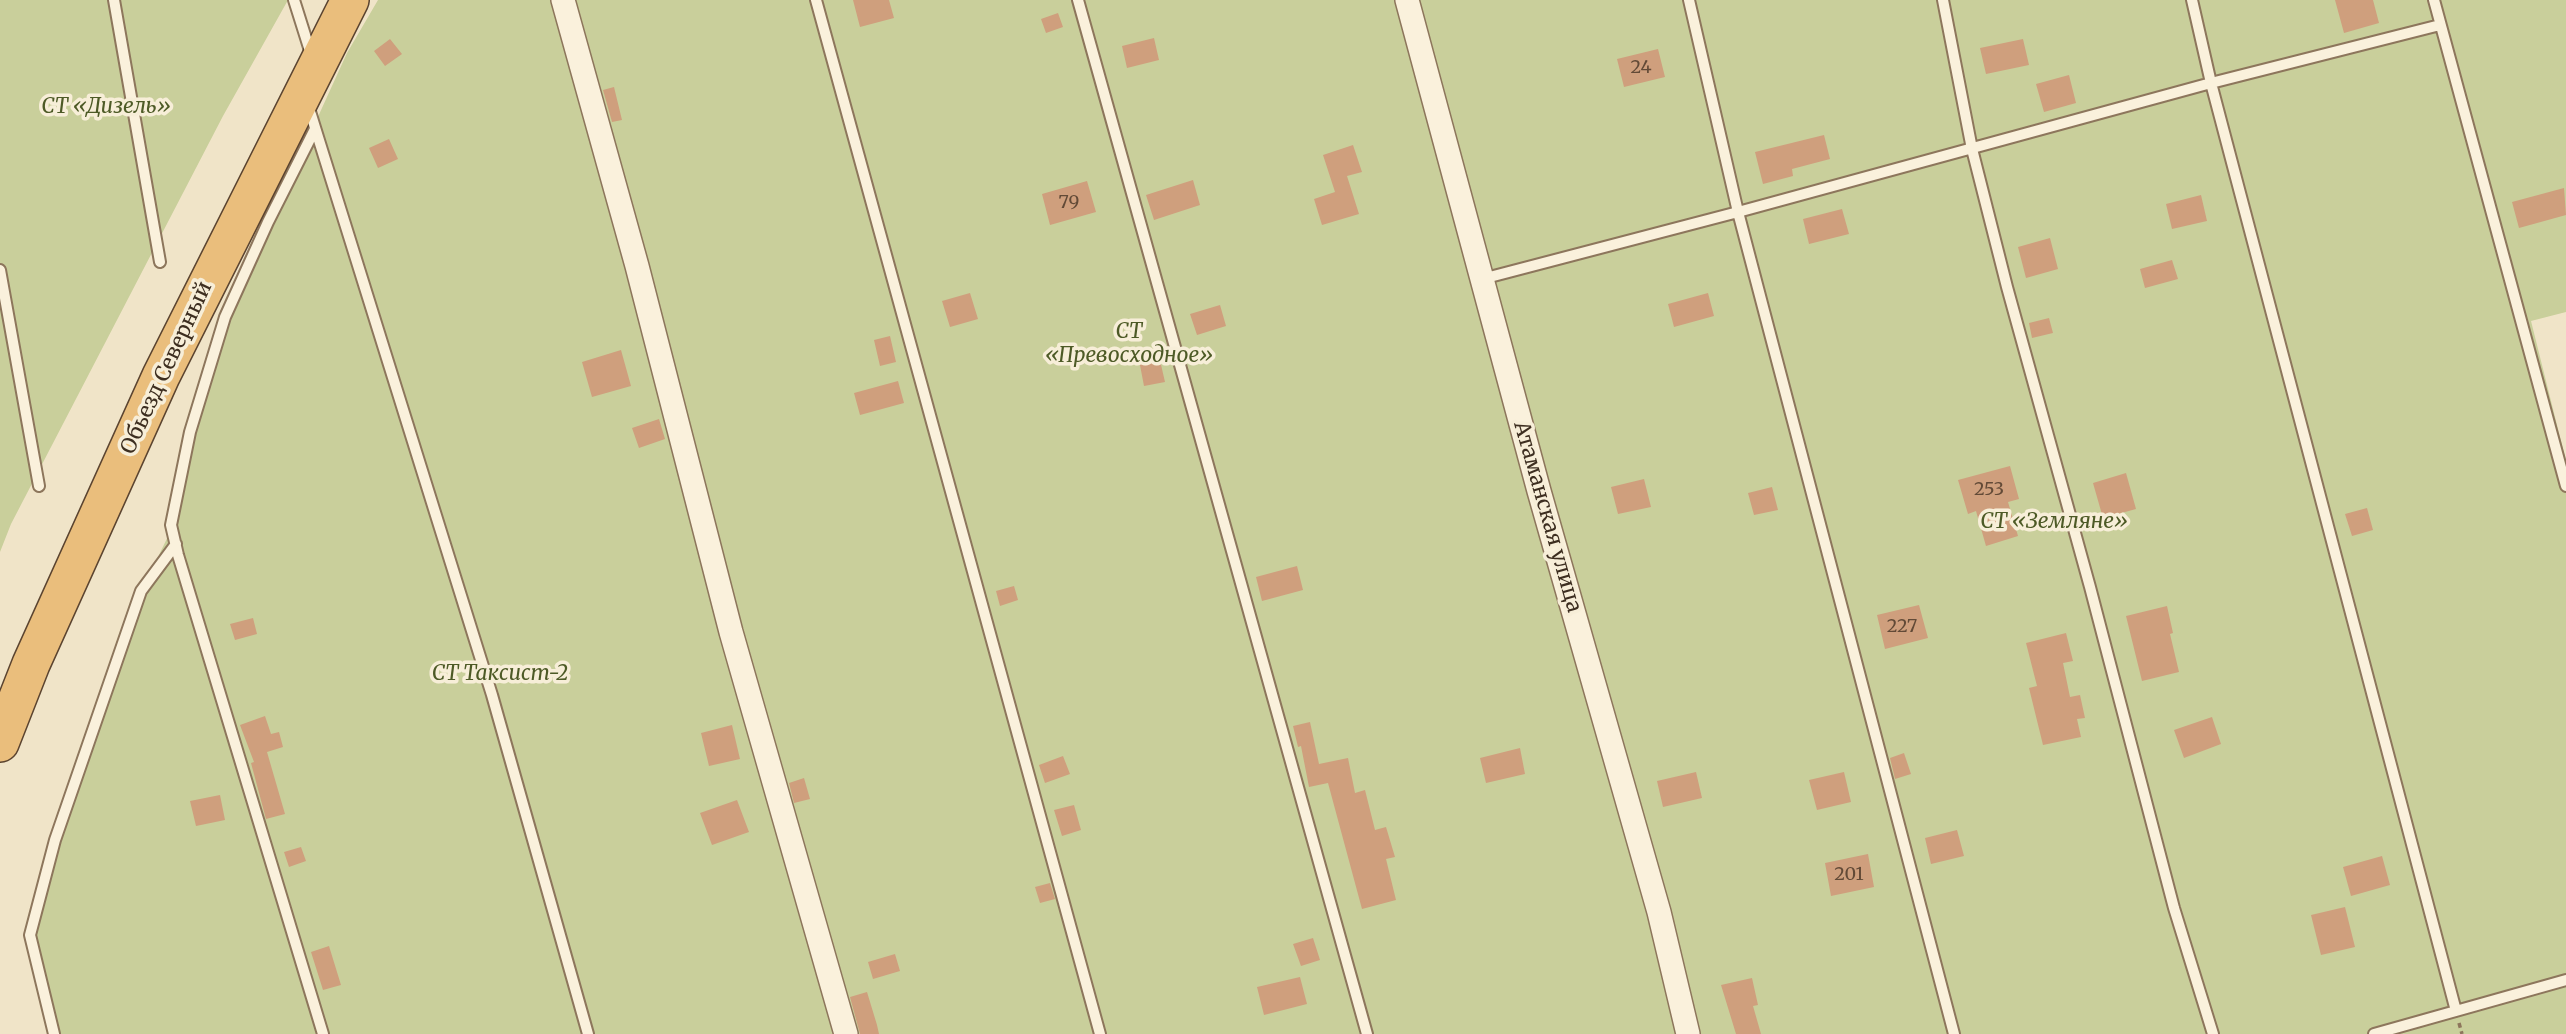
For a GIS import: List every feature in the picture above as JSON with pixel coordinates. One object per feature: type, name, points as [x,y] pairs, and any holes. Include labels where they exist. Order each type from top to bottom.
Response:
[{"type":"highway","name":"Обьезд Северный","points":[[0,743],[31,664],[155,389],[349,0]]},
{"type":"street","points":[[563,0],[637,266],[731,632],[846,1034]]},
{"type":"street","name":"Атаманская улица","points":[[1408,0],[1539,491],[1659,912],[1688,1034]]},
{"type":"lane","points":[[114,0],[160,262]]},
{"type":"lane","points":[[294,0],[316,129],[492,695],[588,1034]]},
{"type":"lane","points":[[816,0],[1100,1034]]},
{"type":"lane","points":[[1078,0],[1367,1034]]},
{"type":"lane","points":[[1689,0],[1738,212],[1954,1034]]},
{"type":"lane","points":[[1942,0],[1972,149],[2007,287],[2174,908],[2213,1034]]},
{"type":"lane","points":[[2192,0],[2211,83],[2455,1011]]},
{"type":"lane","points":[[2434,0],[2566,486]]},
{"type":"lane","points":[[1482,278],[2440,24]]},
{"type":"lane","points":[[316,129],[268,222],[225,317],[190,432],[171,525],[323,1034]]},
{"type":"lane","points":[[0,270],[39,486]]},
{"type":"lane","points":[[54,1034],[30,935],[55,840],[141,591],[176,544]]},
{"type":"lane","points":[[2374,1034],[2566,980]]},
{"type":"green space","name":"СТ «Дизель»","points":[[0,0],[288,0],[223,116],[11,524],[0,552]]},
{"type":"green space","points":[[378,0],[2566,0],[2566,312],[2531,321],[2566,461],[2566,1034],[53,1034],[32,928],[131,613],[173,526],[201,396],[251,264],[347,53]]},
{"type":"building","points":[[853,0],[889,0],[894,18],[860,27]]},
{"type":"building","points":[[2335,0],[2373,0],[2379,23],[2344,33]]},
{"type":"building","points":[[1058,13],[1063,27],[1046,33],[1041,19]]},
{"type":"building","points":[[1154,38],[1159,60],[1127,68],[1122,46]]},
{"type":"building","points":[[390,39],[402,54],[385,66],[374,51]]},
{"type":"building","points":[[2023,39],[2029,65],[1986,74],[1980,48]]},
{"type":"building","points":[[1658,49],[1665,77],[1624,87],[1617,59]]},
{"type":"building","points":[[2069,75],[2076,103],[2044,112],[2036,84]]},
{"type":"building","points":[[614,87],[622,120],[612,122],[603,90]]},
{"type":"building","points":[[1824,135],[1830,159],[1792,169],[1793,176],[1763,184],[1755,152]]},
{"type":"building","points":[[389,139],[398,159],[378,168],[369,148]]},
{"type":"building","points":[[1353,145],[1362,172],[1347,176],[1359,214],[1322,225],[1314,199],[1335,192],[1323,155]]},
{"type":"building","points":[[1193,180],[1200,205],[1154,220],[1146,195]]},
{"type":"building","points":[[1087,181],[1096,212],[1050,225],[1042,194]]},
{"type":"building","points":[[2564,188],[2566,215],[2519,228],[2512,202]]},
{"type":"building","points":[[2201,195],[2207,221],[2172,229],[2166,204]]},
{"type":"building","points":[[1842,209],[1849,234],[1809,244],[1803,219]]},
{"type":"building","points":[[2050,238],[2058,269],[2026,278],[2018,247]]},
{"type":"building","points":[[2172,260],[2178,279],[2145,288],[2140,269]]},
{"type":"building","points":[[970,293],[978,319],[950,327],[942,301]]},
{"type":"building","points":[[1708,293],[1714,316],[1674,327],[1668,304]]},
{"type":"building","points":[[1220,305],[1226,326],[1197,335],[1190,314]]},
{"type":"building","points":[[2049,318],[2053,333],[2032,338],[2029,323]]},
{"type":"building","points":[[890,336],[896,362],[880,366],[874,340]]},
{"type":"building","points":[[621,350],[631,386],[592,397],[582,362]]},
{"type":"building","points":[[1159,356],[1165,382],[1144,386],[1139,360]]},
{"type":"building","points":[[898,381],[904,403],[860,415],[854,393]]},
{"type":"building","points":[[659,419],[665,439],[639,448],[632,428]]},
{"type":"building","points":[[2010,466],[2019,499],[2008,502],[2018,536],[1986,546],[1976,511],[1968,514],[1958,480]]},
{"type":"building","points":[[2126,473],[2136,509],[2103,518],[2093,483]]},
{"type":"building","points":[[1644,479],[1651,507],[1618,514],[1611,487]]},
{"type":"building","points":[[1772,487],[1778,510],[1754,515],[1748,493]]},
{"type":"building","points":[[2367,508],[2373,530],[2352,536],[2345,514]]},
{"type":"building","points":[[1297,566],[1303,590],[1262,601],[1256,577]]},
{"type":"building","points":[[1014,586],[1018,600],[1000,606],[996,591]]},
{"type":"building","points":[[1919,605],[1928,638],[1885,649],[1877,615]]},
{"type":"building","points":[[2167,606],[2179,672],[2142,681],[2126,616]]},
{"type":"building","points":[[253,618],[257,634],[235,640],[230,624]]},
{"type":"building","points":[[2066,633],[2073,661],[2063,663],[2070,697],[2080,695],[2085,718],[2077,719],[2081,737],[2043,745],[2029,688],[2037,686],[2026,643]]},
{"type":"building","points":[[265,716],[271,734],[279,732],[283,747],[267,752],[285,814],[266,819],[251,763],[254,762],[240,725]]},
{"type":"building","points":[[2212,717],[2221,744],[2184,758],[2174,730]]},
{"type":"building","points":[[1310,722],[1319,764],[1348,758],[1355,793],[1365,790],[1375,830],[1386,827],[1395,857],[1386,859],[1396,900],[1362,909],[1328,783],[1309,787],[1301,746],[1298,747],[1293,726]]},
{"type":"building","points":[[732,725],[740,759],[709,766],[701,733]]},
{"type":"building","points":[[1520,748],[1525,774],[1486,783],[1480,758]]},
{"type":"building","points":[[1904,753],[1911,774],[1895,779],[1890,758]]},
{"type":"building","points":[[1063,756],[1070,774],[1045,783],[1039,765]]},
{"type":"building","points":[[1696,772],[1702,798],[1663,807],[1657,781]]},
{"type":"building","points":[[1844,772],[1851,802],[1817,810],[1809,780]]},
{"type":"building","points":[[804,778],[810,799],[794,803],[789,783]]},
{"type":"building","points":[[220,795],[225,820],[196,826],[190,801]]},
{"type":"building","points":[[737,800],[749,832],[712,845],[700,813]]},
{"type":"building","points":[[1074,805],[1081,830],[1062,836],[1054,810]]},
{"type":"building","points":[[1957,830],[1964,856],[1931,864],[1925,838]]},
{"type":"building","points":[[301,847],[306,861],[289,867],[284,852]]},
{"type":"building","points":[[1868,854],[1874,887],[1831,896],[1825,863]]},
{"type":"building","points":[[2382,856],[2390,885],[2351,896],[2343,867]]},
{"type":"building","points":[[1050,883],[1055,899],[1040,903],[1035,887]]},
{"type":"building","points":[[2345,907],[2355,947],[2321,955],[2311,915]]},
{"type":"building","points":[[1313,938],[1320,960],[1301,966],[1293,944]]},
{"type":"building","points":[[329,946],[341,985],[323,990],[311,952]]},
{"type":"building","points":[[895,954],[900,971],[873,979],[868,962]]},
{"type":"building","points":[[1300,977],[1307,1004],[1264,1015],[1257,987]]},
{"type":"building","points":[[1752,978],[1758,1005],[1753,1006],[1761,1034],[1736,1034],[1721,985]]},
{"type":"building","points":[[867,992],[879,1034],[860,1034],[850,997]]},
{"type":"park label","name":"СТ «Превосходное»","points":[[1129,344]]},
{"type":"park label","name":"СТ «Земляне»","points":[[2054,522]]},
{"type":"park label","name":"СТ Таксист-2","points":[[500,674]]}]
